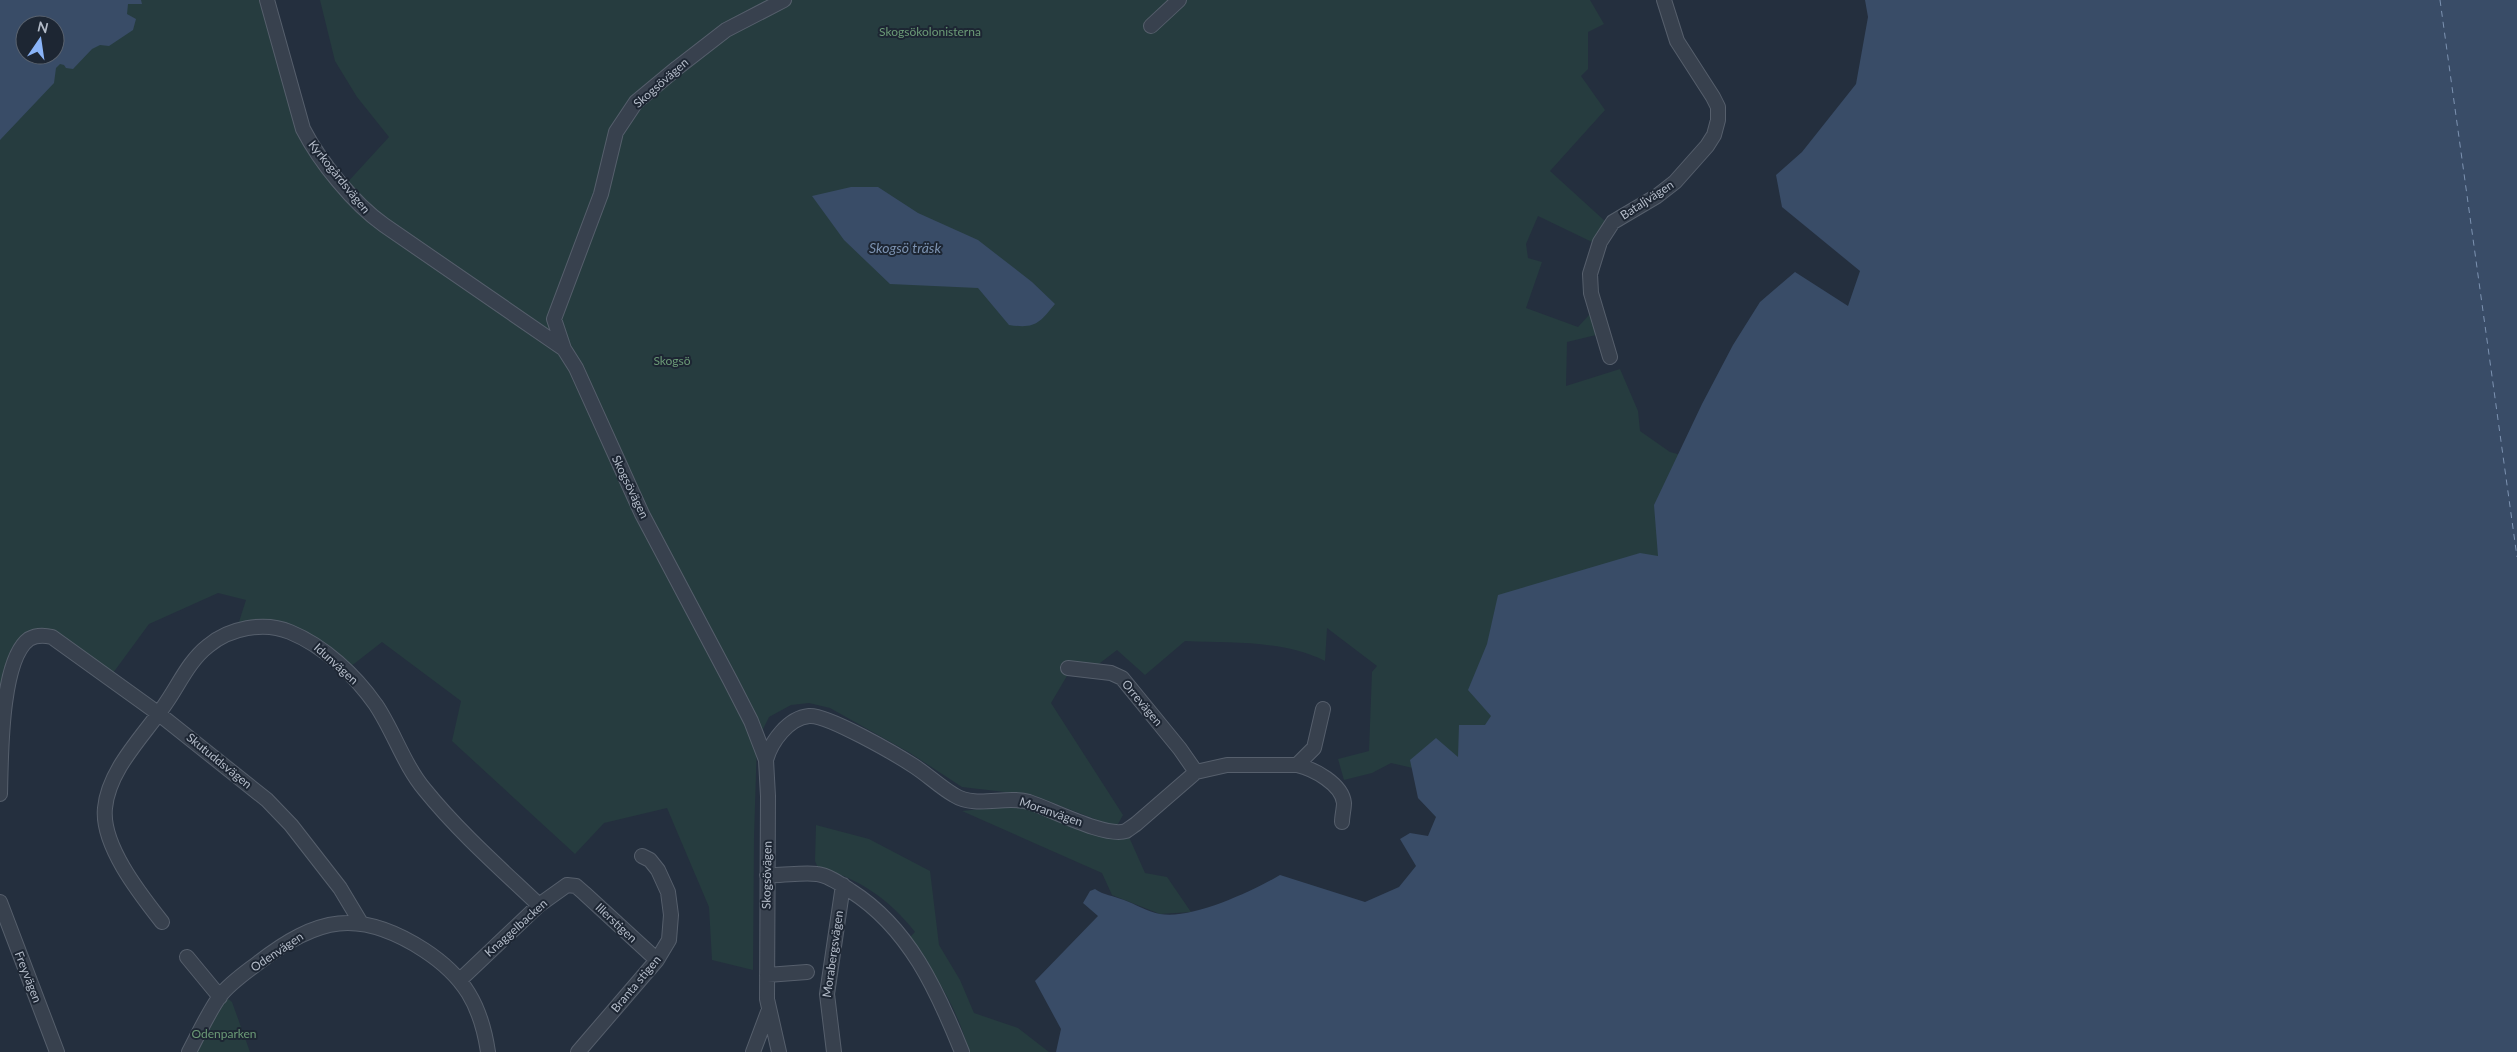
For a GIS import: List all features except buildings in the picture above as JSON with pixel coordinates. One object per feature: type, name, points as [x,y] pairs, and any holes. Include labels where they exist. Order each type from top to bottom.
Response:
[{"type":"street","name":"Kyrkogårdsvägen","points":[[267,0],[303,129],[310,144],[352,196],[369,214],[384,225],[564,349]]},
{"type":"street","name":"Skogsövägen","points":[[780,1052],[768,1012],[766,760],[751,721],[642,514],[576,368],[564,349],[555,328],[556,310],[601,194],[616,132],[636,102],[726,30],[784,0]]},
{"type":"street","points":[[1151,26],[1178,0]]},
{"type":"street","name":"Bataljvägen","points":[[1610,357],[1591,293],[1590,274],[1600,242],[1613,222],[1657,196],[1676,182],[1707,146],[1714,135],[1718,120],[1718,107],[1677,41],[1664,0]]},
{"type":"street","name":"Idunvägen","points":[[162,922],[136,888],[112,844],[105,815],[109,791],[114,778],[194,661],[208,646],[237,631],[272,626],[308,640],[328,654],[357,682],[376,705],[410,770],[426,791],[475,845],[539,905]]},
{"type":"street","name":"Skutuddsvägen","points":[[0,794],[3,713],[13,670],[19,649],[30,638],[44,635],[59,640],[235,772],[285,819],[340,888],[360,923]]},
{"type":"street","name":"Orrevägen","points":[[1068,668],[1111,673],[1122,678],[1180,749],[1196,772]]},
{"type":"street","points":[[1297,765],[1314,748],[1323,708]]},
{"type":"street","name":"Moranvägen","points":[[766,760],[769,748],[784,730],[800,719],[808,716],[817,717],[847,730],[914,766],[963,799],[975,801],[1019,800],[1086,824],[1116,832],[1126,831],[1136,824],[1196,772],[1227,765],[1297,765],[1307,768],[1339,789],[1344,802],[1342,822]]},
{"type":"street","name":"Branta stigen","points":[[578,1052],[657,960],[669,940],[671,915],[668,892],[658,870],[650,860],[642,856]]},
{"type":"street","points":[[767,875],[818,874],[843,885],[870,903],[906,941],[937,993],[962,1052]]},
{"type":"street","name":"Knaggelbacken","points":[[461,979],[539,905],[567,885],[576,886]]},
{"type":"street","name":"Morabergsvägen","points":[[834,1052],[827,994],[843,885]]},
{"type":"street","name":"Illerstigen","points":[[576,886],[657,960]]},
{"type":"street","name":"Freyvägen","points":[[0,902],[57,1052]]},
{"type":"street","name":"Odenvägen","points":[[188,1052],[227,988],[292,939],[323,926],[360,923],[381,928],[404,938],[437,958],[461,979],[480,1012],[488,1052]]},
{"type":"street","points":[[187,957],[220,997]]},
{"type":"street","points":[[767,975],[807,972]]},
{"type":"street","points":[[754,1052],[768,1012]]},
{"type":"green space","name":"Skogsö","points":[[57,0],[259,0],[293,118],[345,185],[389,137],[357,97],[335,61],[320,0],[1590,0],[1604,24],[1588,32],[1588,69],[1581,76],[1605,110],[1550,171],[1606,222],[1592,242],[1538,216],[1526,244],[1528,258],[1542,262],[1526,308],[1578,327],[1590,314],[1596,335],[1567,342],[1566,386],[1620,369],[1638,411],[1640,431],[1670,452],[1879,509],[1786,854],[1391,763],[1372,773],[1344,780],[1338,759],[1369,751],[1372,672],[1377,666],[1327,628],[1325,661],[1292,649],[1274,646],[1185,641],[1145,675],[1117,650],[1087,673],[1071,669],[1051,703],[1123,815],[1118,824],[1108,824],[1032,795],[962,787],[910,753],[830,708],[809,703],[791,705],[769,717],[757,741],[753,970],[712,960],[709,907],[667,808],[604,823],[575,854],[452,741],[461,701],[382,642],[350,667],[311,637],[238,625],[246,600],[218,593],[149,624],[113,673],[29,632],[15,645],[0,687],[0,21],[15,15],[15,65],[65,65],[65,15],[16,15]]},
{"type":"green space","points":[[1017,805],[1116,838],[1129,837],[1145,873],[1167,877],[1191,912],[1160,914],[1112,895],[1102,873],[962,811]]},
{"type":"green space","points":[[816,825],[869,839],[930,871],[939,945],[960,980],[974,1013],[1018,1028],[1049,1052],[969,1052],[959,1021],[945,992],[909,938],[915,932],[895,910],[872,891],[847,877],[818,868],[815,861]]},
{"type":"green space","name":"Odenparken","points":[[226,997],[232,1002],[250,1052],[193,1052]]},
{"type":"water","points":[[0,0],[141,0],[142,4],[128,4],[127,14],[136,19],[133,30],[109,46],[100,45],[92,49],[73,69],[66,68],[64,65],[65,15],[15,15],[15,65],[59,65],[56,68],[54,83],[0,140]]},
{"type":"water","points":[[1865,0],[2517,0],[2517,1052],[1056,1052],[1061,1029],[1035,981],[1098,916],[1083,903],[1090,891],[1095,889],[1151,912],[1173,915],[1188,913],[1222,903],[1280,875],[1365,902],[1399,887],[1416,866],[1400,839],[1410,833],[1428,836],[1436,817],[1418,798],[1410,760],[1436,738],[1458,757],[1459,725],[1485,725],[1491,716],[1468,690],[1487,644],[1498,595],[1640,553],[1658,556],[1654,505],[1702,404],[1733,345],[1760,302],[1795,272],[1848,306],[1860,271],[1782,207],[1776,175],[1802,152],[1856,84],[1868,17]]},
{"type":"water","name":"Skogsö träsk","points":[[851,187],[878,187],[918,213],[978,240],[1032,282],[1055,304],[1036,323],[1025,326],[1009,325],[978,288],[890,284],[844,240],[812,196]]},
{"type":"ferry route","points":[[2440,0],[2517,557]]},
{"type":"park label","name":"Skogsökolonisterna","points":[[930,32]]}]
